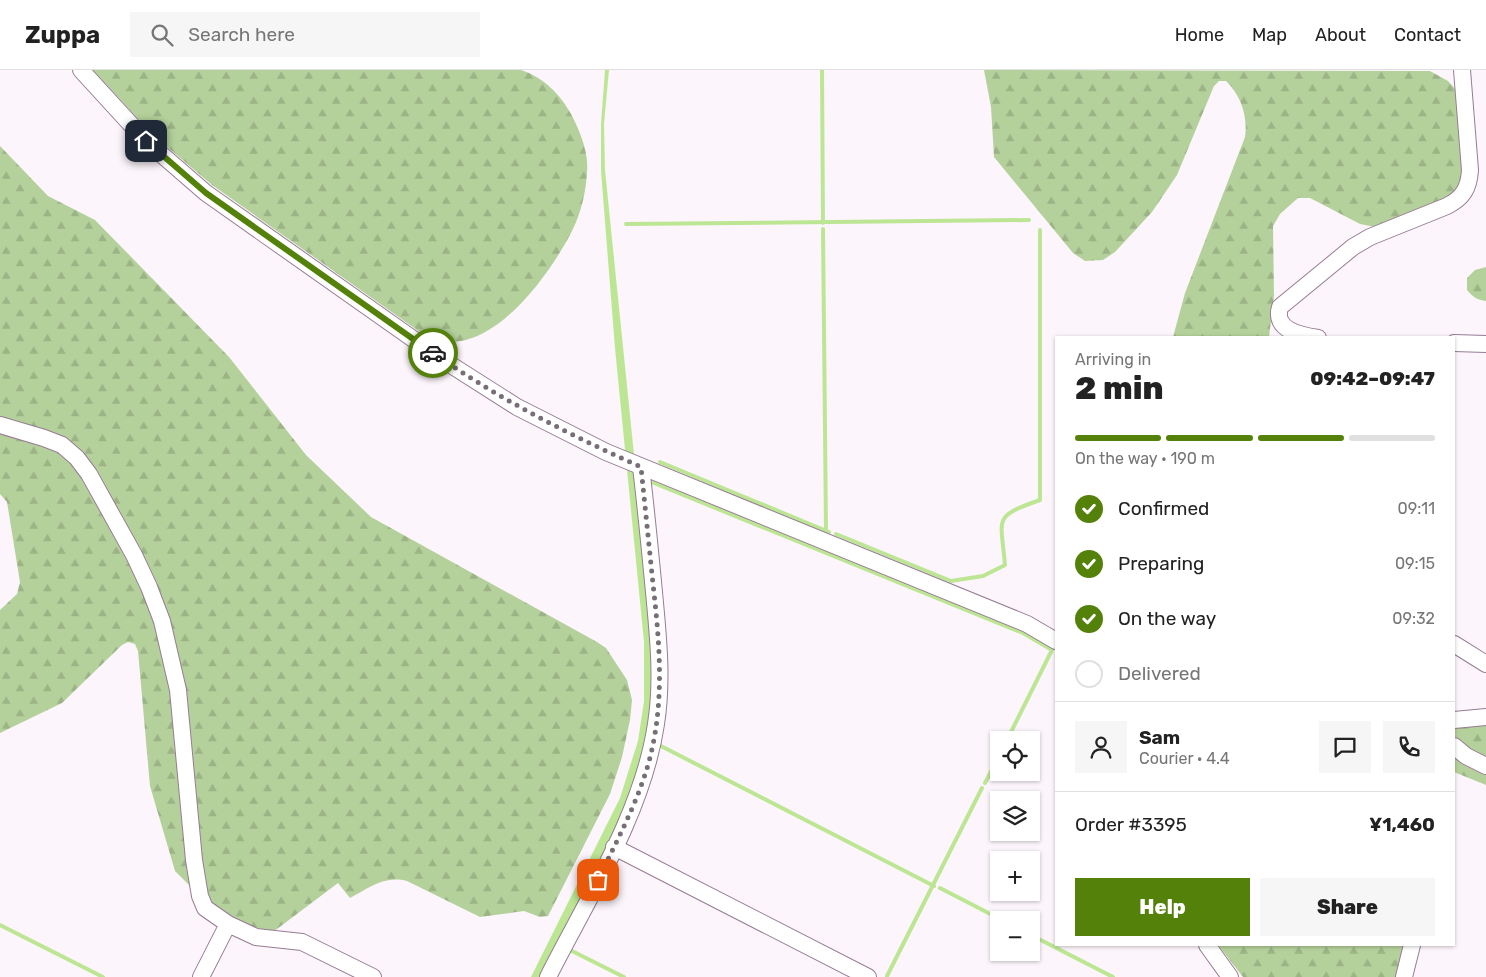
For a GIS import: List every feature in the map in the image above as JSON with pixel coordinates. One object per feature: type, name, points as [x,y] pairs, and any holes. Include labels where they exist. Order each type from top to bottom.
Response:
[{"type":"street","points":[[81,70],[146,141],[206,193],[488,390],[546,423],[634,464],[1027,624],[1055,640]]},
{"type":"street","points":[[1311,336],[1284,328],[1278,314],[1280,307],[1352,247],[1370,237],[1447,206],[1457,201],[1465,192],[1470,182],[1470,170],[1462,70]]},
{"type":"street","points":[[1455,343],[1486,344]]},
{"type":"street","points":[[0,425],[62,445],[77,458],[89,474],[138,563],[162,621],[174,672],[194,860],[200,896],[205,908],[228,924],[256,937],[302,942],[373,977]]},
{"type":"street","points":[[548,977],[614,847],[642,784],[653,744],[659,703],[659,640],[634,464]]},
{"type":"street","points":[[1455,645],[1486,664]]},
{"type":"street","points":[[1455,720],[1486,717]]},
{"type":"street","points":[[1455,747],[1466,756],[1486,766]]},
{"type":"street","points":[[614,847],[868,977]]},
{"type":"street","points":[[201,977],[228,924]]},
{"type":"street","points":[[1208,946],[1230,977]]},
{"type":"street","points":[[1404,977],[1412,946]]},
{"type":"green space","points":[[93,70],[521,70],[537,77],[556,93],[567,107],[578,128],[587,157],[586,187],[580,210],[562,250],[532,291],[513,311],[493,327],[472,338],[450,342],[427,337],[212,185],[152,134]]},
{"type":"green space","points":[[984,70],[1430,71],[1448,81],[1457,91],[1464,180],[1454,196],[1375,227],[1360,224],[1310,198],[1298,198],[1280,214],[1273,226],[1274,296],[1269,336],[1173,336],[1185,293],[1245,137],[1244,114],[1236,93],[1226,81],[1219,81],[1214,86],[1177,175],[1152,212],[1115,252],[1103,260],[1085,261],[1073,253],[994,157],[991,107]]},
{"type":"green space","points":[[0,146],[48,196],[95,220],[229,357],[306,455],[371,517],[606,648],[627,680],[632,700],[622,757],[610,794],[548,916],[540,917],[524,911],[480,917],[407,881],[399,880],[384,881],[350,898],[338,883],[273,932],[236,919],[212,903],[206,896],[175,654],[80,455],[0,421]]},
{"type":"green space","points":[[1486,267],[1486,301],[1471,295],[1467,290],[1467,278],[1475,270]]},
{"type":"green space","points":[[0,429],[42,441],[75,460],[131,557],[167,656],[192,888],[175,871],[150,786],[138,651],[135,644],[128,642],[122,645],[62,703],[0,733],[0,610],[17,594],[20,582],[7,502],[0,494]]},
{"type":"green space","points":[[1486,723],[1486,757],[1471,750],[1455,737],[1455,726]]},
{"type":"green space","points":[[1455,757],[1486,775],[1486,785],[1455,772]]},
{"type":"green space","points":[[1219,946],[1406,946],[1398,977],[1243,977]]},
{"type":"shaded area","points":[[605,70],[609,70],[604,124],[605,170],[653,641],[651,723],[629,802],[542,977],[531,977],[620,798],[638,741],[644,701],[644,642],[615,348],[601,171],[601,124]]},
{"type":"waterway","points":[[822,70],[823,223]]},
{"type":"waterway","points":[[626,224],[1029,220]]},
{"type":"waterway","points":[[823,229],[826,530]]},
{"type":"waterway","points":[[836,534],[951,581],[983,576],[1005,565],[1002,537],[1003,521],[1007,515],[1014,511],[1040,500],[1040,230]]},
{"type":"waterway","points":[[660,462],[829,532]]},
{"type":"waterway","points":[[649,481],[1023,633],[1052,650],[1012,731]]},
{"type":"waterway","points":[[659,745],[934,886]]},
{"type":"waterway","points":[[985,783],[990,773]]},
{"type":"waterway","points":[[887,976],[982,788]]},
{"type":"waterway","points":[[940,888],[990,914]]},
{"type":"waterway","points":[[0,925],[103,977]]},
{"type":"waterway","points":[[1040,940],[1113,977]]},
{"type":"waterway","points":[[570,950],[624,977]]},
{"type":"way so far","points":[[433,353],[488,390],[546,423],[641,467],[659,640],[659,703],[653,744],[642,784],[635,804],[598,880]]},
{"type":"route","points":[[146,141],[206,193],[433,353]]}]
